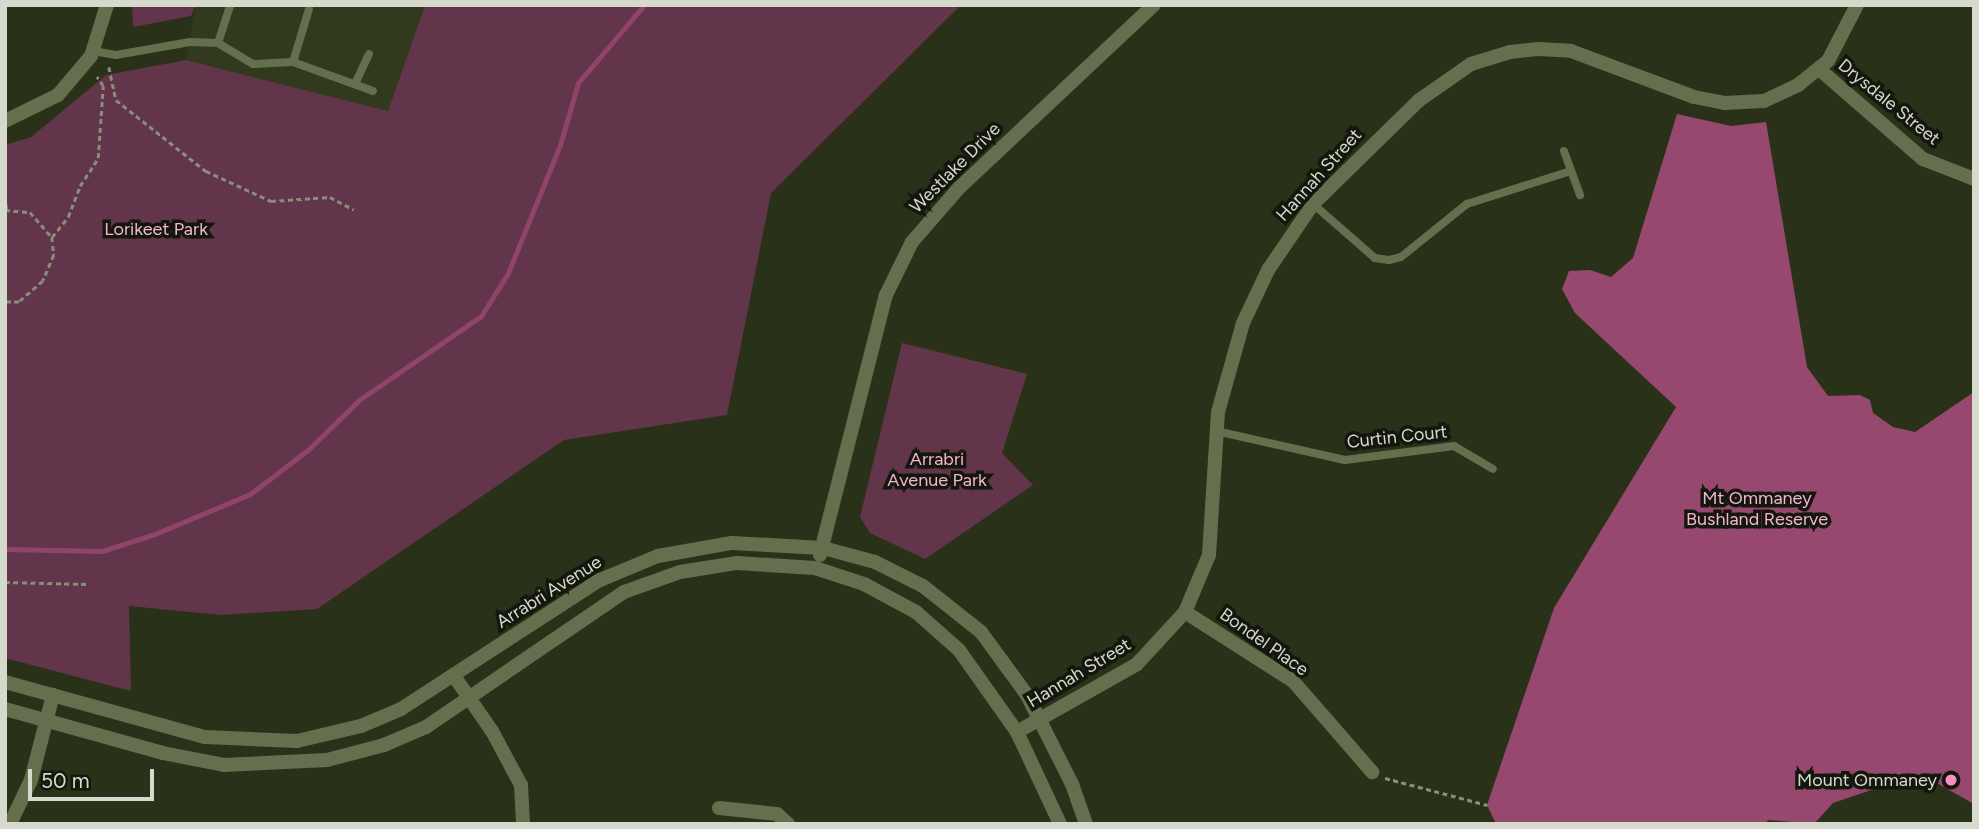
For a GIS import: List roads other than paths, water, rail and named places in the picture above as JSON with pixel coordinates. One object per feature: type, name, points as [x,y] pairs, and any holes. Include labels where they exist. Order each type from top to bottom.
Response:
[{"type":"street","points":[[5,121],[58,95],[100,52],[107,5]]},
{"type":"street","name":"Westlake Drive","points":[[816,568],[886,295],[912,242],[959,188],[1154,5]]},
{"type":"street","name":"Hannah Street","points":[[1017,732],[1137,664],[1185,612],[1209,555],[1216,431],[1243,323],[1268,270],[1313,204],[1418,101],[1447,78],[1490,57],[1538,49],[1571,51],[1693,97],[1724,103],[1764,101],[1819,69],[1838,47],[1857,5]]},
{"type":"street","name":"Drysdale Street","points":[[1819,69],[1923,159],[1974,179]]},
{"type":"street","name":"Arrabri Avenue","points":[[5,682],[205,737],[275,743],[316,738],[380,719],[454,676],[600,580],[658,556],[732,543],[823,548],[875,562],[923,586],[960,612],[1002,657],[1040,718],[1086,824]]},
{"type":"street","points":[[5,709],[163,753],[224,765],[304,763],[355,754],[408,736],[624,592],[680,572],[737,563],[816,568],[864,584],[916,612],[959,650],[1017,732],[1060,824]]},
{"type":"street","name":"Bondel Place","points":[[1185,612],[1293,681],[1372,772]]},
{"type":"street","points":[[454,676],[470,697],[521,785],[523,824]]},
{"type":"street","points":[[10,824],[31,780],[53,695]]},
{"type":"street","points":[[719,808],[777,814],[788,824]]},
{"type":"lane","points":[[218,43],[230,5]]},
{"type":"lane","points":[[293,62],[309,9]]},
{"type":"lane","points":[[100,52],[218,43],[253,64],[293,62],[373,91]]},
{"type":"lane","points":[[355,84],[369,54]]},
{"type":"lane","points":[[1564,151],[1580,195]]},
{"type":"lane","points":[[1313,204],[1375,258],[1389,260],[1401,257],[1467,204],[1571,171]]},
{"type":"lane","name":"Curtin Court","points":[[1216,431],[1345,460],[1454,446],[1493,469]]},
{"type":"waterway","points":[[5,549],[102,551],[155,534],[250,494],[308,450],[359,400],[481,316],[508,273],[560,145],[578,83],[644,5]]},
{"type":"place","name":"Mount Ommaney","points":[[1951,780]]},
{"type":"park label","name":"Lorikeet Park","points":[[156,229]]},
{"type":"park label","name":"Arrabri Avenue Park","points":[[937,470]]},
{"type":"park label","name":"Mt Ommaney Bushland Reserve","points":[[1757,509]]}]
